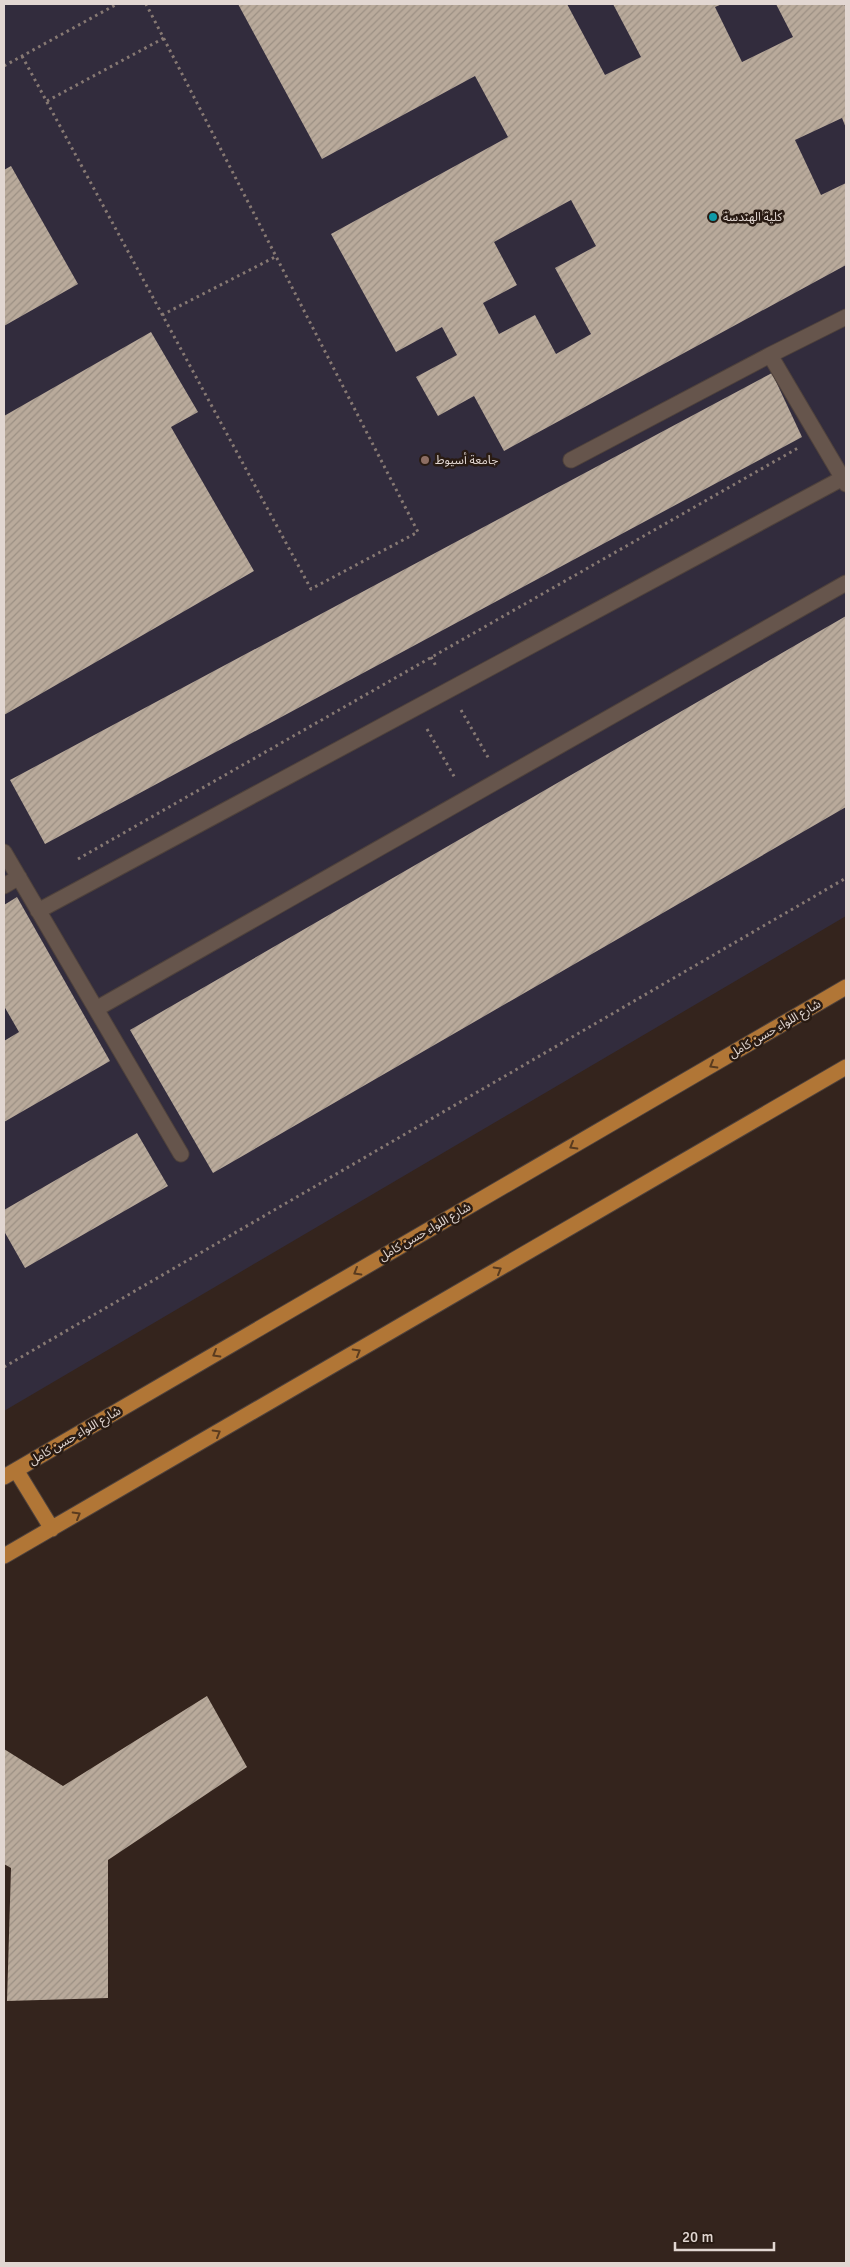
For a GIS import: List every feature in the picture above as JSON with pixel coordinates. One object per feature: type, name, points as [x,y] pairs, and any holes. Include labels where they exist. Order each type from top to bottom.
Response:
[{"type":"main road","name":"شارع اللواء حسن كامل","points":[[10,1473],[846,987]]},
{"type":"main road","points":[[4,1556],[846,1067]]},
{"type":"main road","points":[[10,1473],[52,1529]]},
{"type":"lane","points":[[571,460],[846,317]]},
{"type":"lane","points":[[38,911],[845,481],[770,355]]},
{"type":"lane","points":[[96,1008],[846,583]]},
{"type":"lane","points":[[4,852],[181,1154]]},
{"type":"lane","points":[[4,886],[19,877]]},
{"type":"path","points":[[4,66],[117,4]]},
{"type":"path","points":[[22,56],[310,589],[418,532],[146,4]]},
{"type":"path","points":[[47,101],[164,38]]},
{"type":"path","points":[[162,314],[277,256]]},
{"type":"path","points":[[77,859],[818,437]]},
{"type":"path","points":[[431,657],[501,779]]},
{"type":"path","points":[[397,677],[466,798]]},
{"type":"path","points":[[4,1367],[846,878]]},
{"type":"shaded area","name":"جامعة أسيوط","points":[[4,4],[846,4],[846,916],[4,1411]]},
{"type":"building","name":"كلية الهندسة","points":[[238,4],[567,4],[605,75],[641,57],[613,4],[722,4],[715,7],[742,62],[793,37],[776,4],[844,4],[846,8],[846,128],[842,118],[795,140],[821,195],[846,183],[846,265],[504,451],[474,396],[438,416],[416,377],[457,355],[442,327],[396,352],[331,234],[508,137],[475,76],[322,159]],"holes":[[[571,200],[596,246],[555,268],[591,334],[556,354],[535,315],[499,334],[483,303],[517,285],[494,242]]]},
{"type":"building","points":[[11,166],[78,284],[4,326],[4,170]]},
{"type":"building","points":[[151,332],[198,412],[171,427],[254,571],[4,715],[4,416]]},
{"type":"building","points":[[772,373],[802,437],[45,844],[10,780]]},
{"type":"building","points":[[846,616],[846,807],[213,1173],[130,1030]]},
{"type":"building","points":[[17,897],[110,1061],[4,1122],[4,1041],[19,1032],[4,1006],[4,905]]},
{"type":"building","points":[[137,1133],[168,1186],[25,1268],[4,1231],[4,1210]]},
{"type":"building","points":[[207,1696],[247,1767],[108,1860],[108,1998],[7,2001],[11,1868],[4,1864],[4,1749],[63,1786]]},
{"type":"place","name":"كلية الهندسة","points":[[713,217]]},
{"type":"place","name":"جامعة أسيوط","points":[[425,460]]}]
